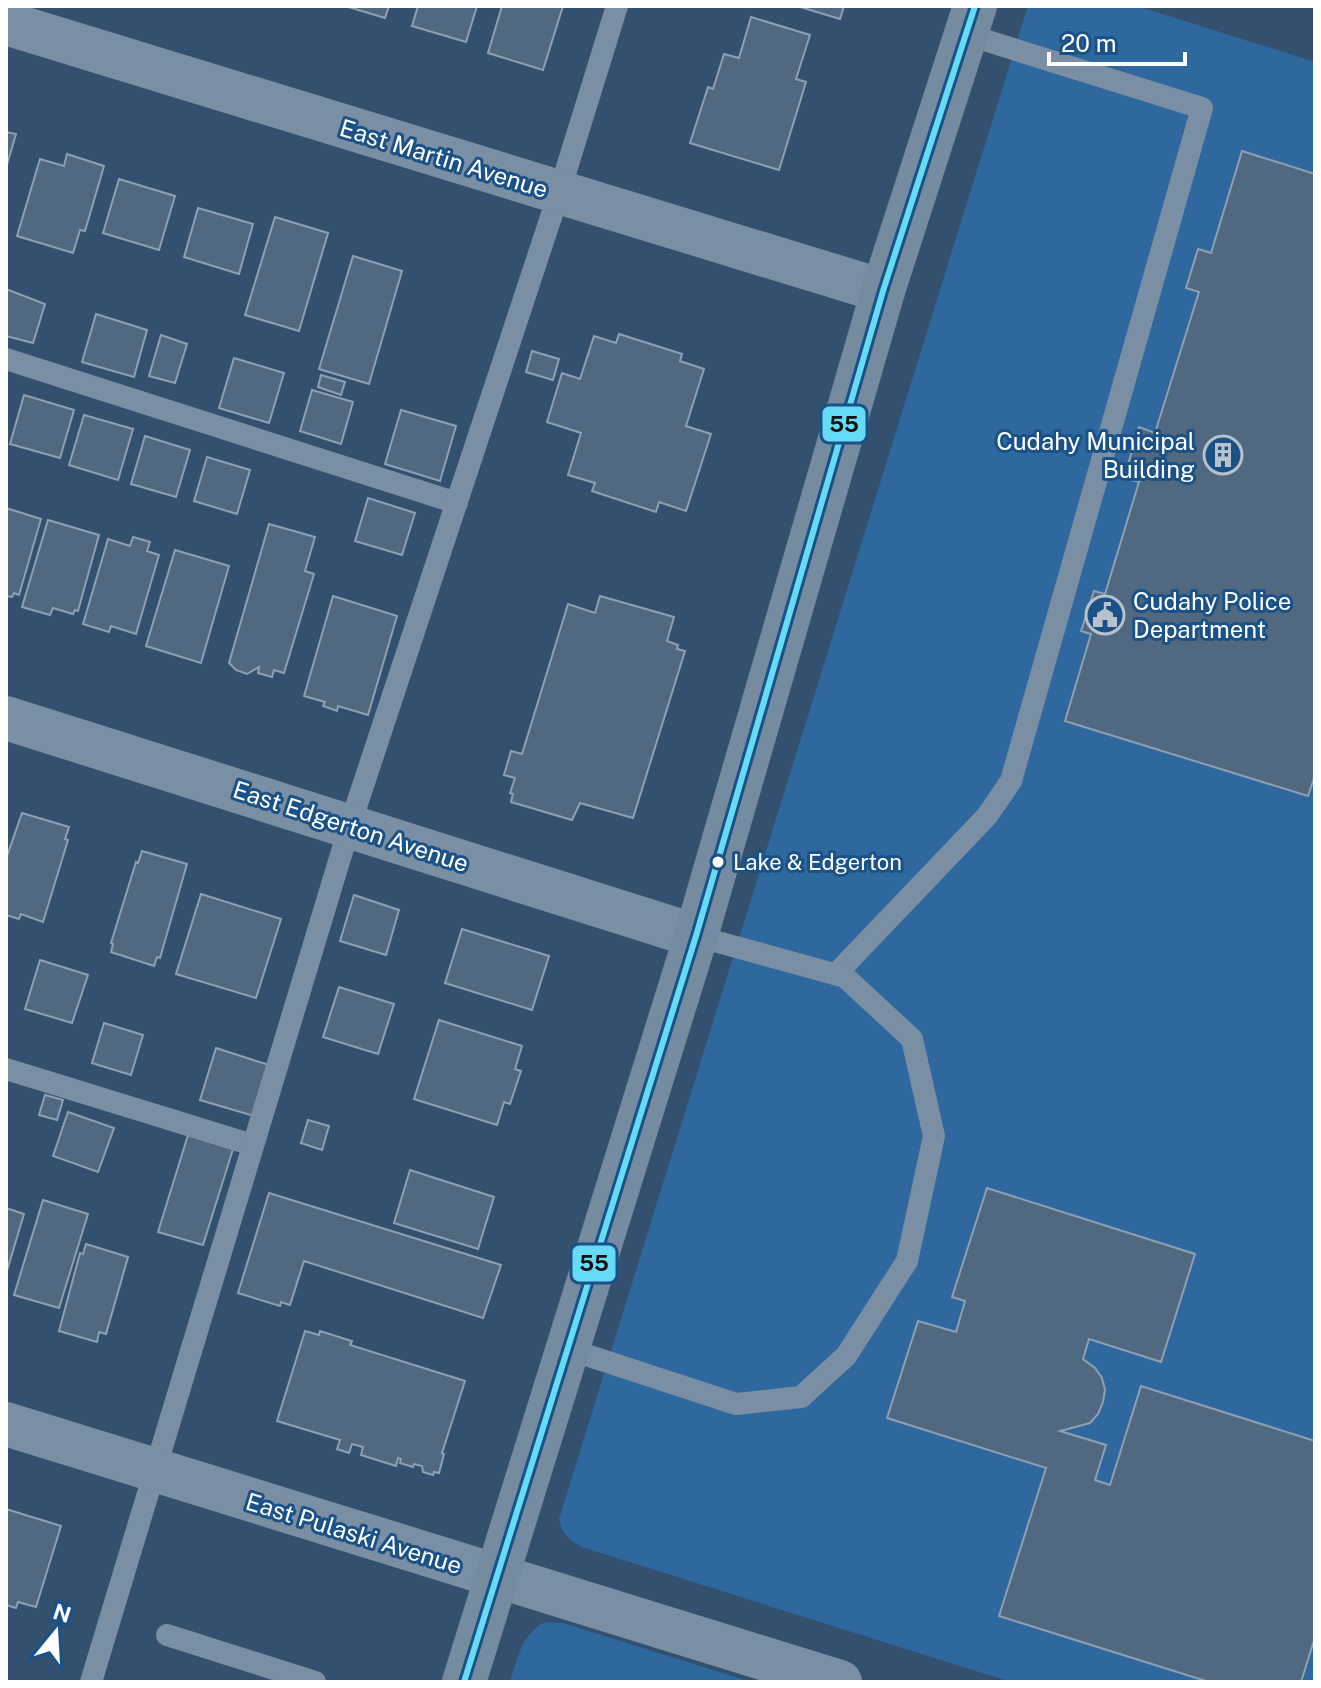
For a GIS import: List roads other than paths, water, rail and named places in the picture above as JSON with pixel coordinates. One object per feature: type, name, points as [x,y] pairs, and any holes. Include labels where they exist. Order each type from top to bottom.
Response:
[{"type":"main road","points":[[464,1682],[696,936],[883,291],[970,20]]},
{"type":"street","name":"East Martin Avenue","points":[[6,23],[883,291]]},
{"type":"street","name":"East Edgerton Avenue","points":[[6,718],[696,936]]},
{"type":"street","name":"East Pulaski Avenue","points":[[6,1424],[840,1682]]},
{"type":"lane","points":[[91,1682],[350,825],[559,193],[617,6]]},
{"type":"lane","points":[[836,974],[987,816],[1011,781],[1202,108],[970,20]]},
{"type":"lane","points":[[6,359],[457,503]]},
{"type":"lane","points":[[568,1349],[736,1404],[801,1397],[846,1356],[907,1261],[934,1136],[912,1039],[845,977],[696,936]]},
{"type":"lane","points":[[6,1069],[253,1145]]},
{"type":"lane","points":[[167,1635],[315,1682]]},
{"type":"place","name":"Cudahy Municipal Building","points":[[1223,455]]},
{"type":"place","name":"Cudahy Police Department","points":[[1105,615]]},
{"type":"place","name":"Lake & Edgerton","points":[[718,862]]}]
